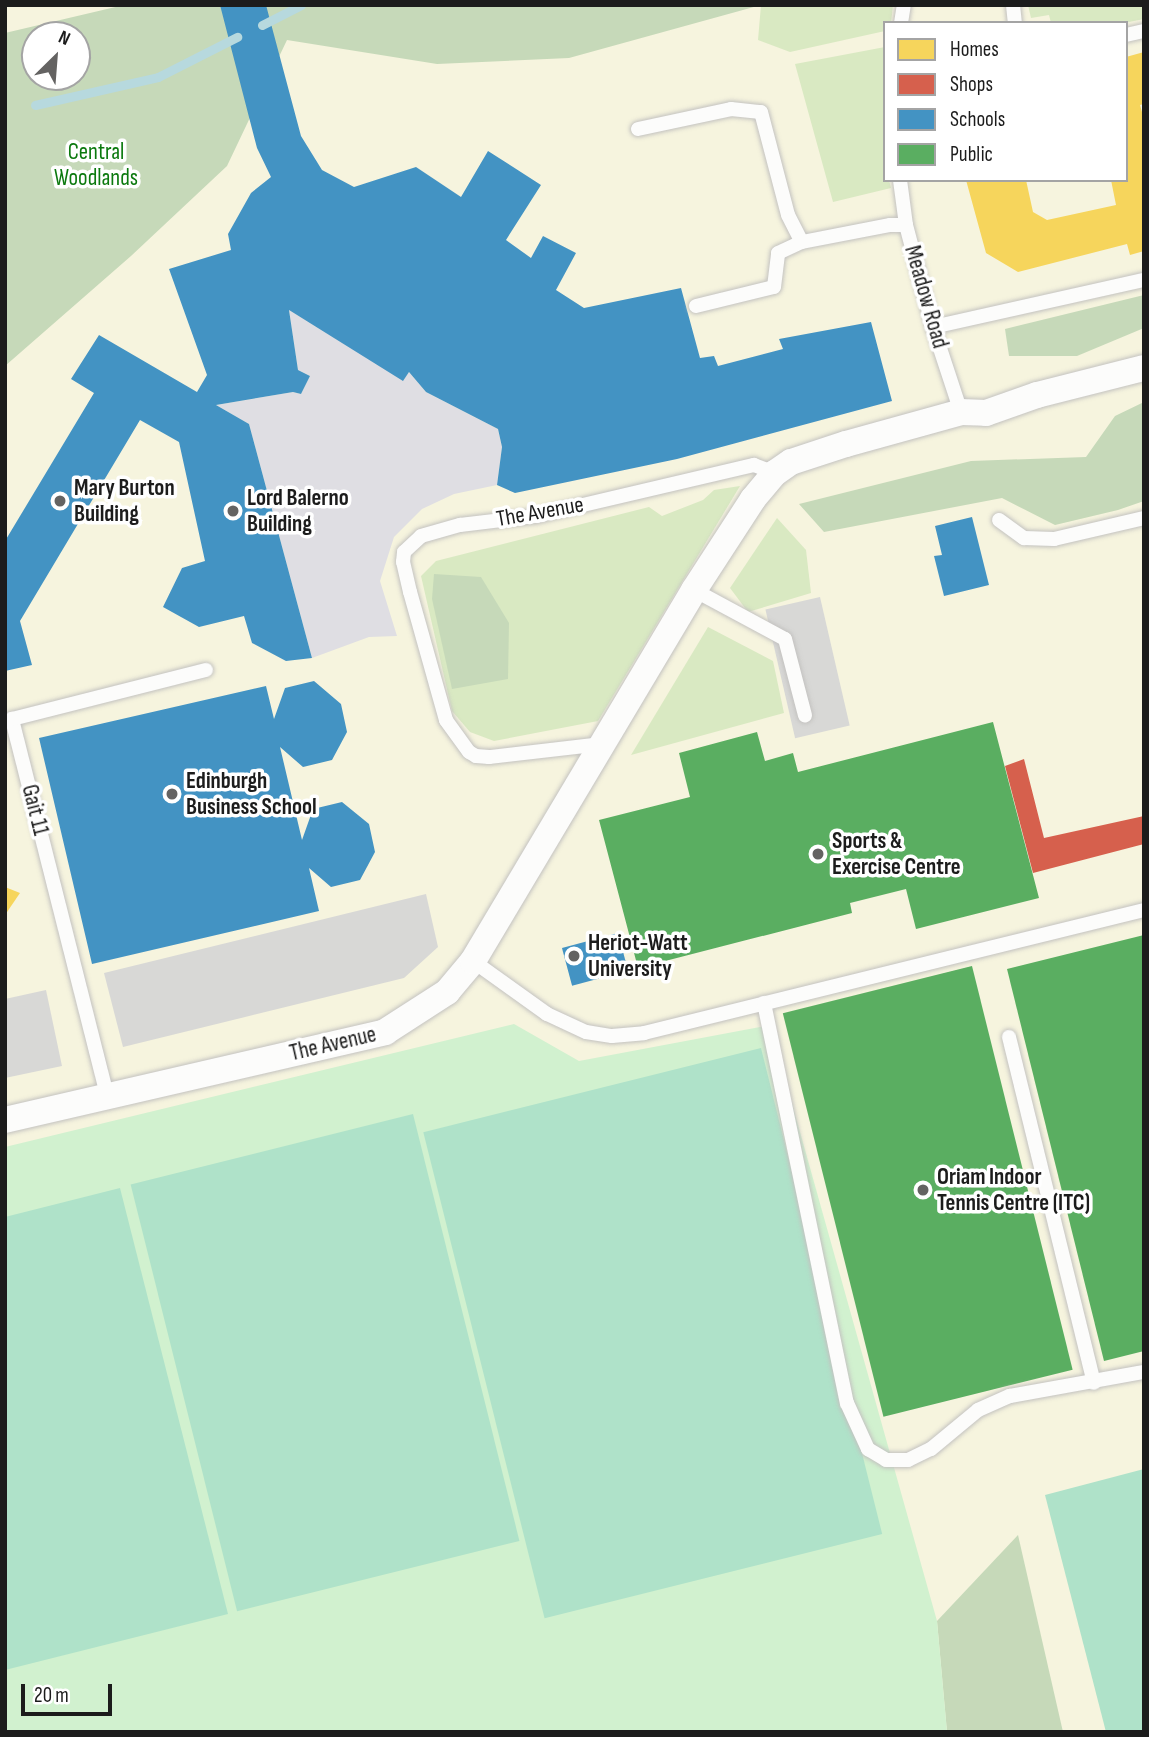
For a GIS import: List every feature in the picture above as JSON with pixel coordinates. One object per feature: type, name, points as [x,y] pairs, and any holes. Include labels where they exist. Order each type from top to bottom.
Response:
[{"type":"street","name":"The Avenue","points":[[5,1119],[385,1032],[447,992],[473,961],[694,590],[753,499],[775,473],[791,462],[811,455],[961,412],[986,413],[1037,395],[1144,368]]},
{"type":"lane","points":[[638,129],[731,109],[761,112],[788,215],[802,242]]},
{"type":"lane","name":"Meadow Road","points":[[900,182],[906,225],[933,327],[961,412]]},
{"type":"lane","points":[[696,306],[774,287],[778,253],[802,242],[890,225],[906,225]]},
{"type":"lane","points":[[933,327],[1144,280]]},
{"type":"lane","name":"The Avenue","points":[[602,744],[489,757],[477,757],[469,752],[446,720],[410,592],[403,562],[404,552],[421,536],[460,525],[537,516],[754,466],[775,473]]},
{"type":"lane","points":[[999,520],[1024,538],[1054,539],[1144,518]]},
{"type":"lane","points":[[694,590],[785,639],[805,715]]},
{"type":"lane","name":"Gait 11","points":[[107,1095],[12,719],[206,670]]},
{"type":"lane","points":[[473,961],[547,1014],[586,1031],[612,1036],[644,1033],[1144,910]]},
{"type":"lane","points":[[764,1003],[846,1403],[868,1449],[886,1460],[908,1461],[931,1449],[978,1410],[1010,1396],[1060,1384],[1094,1383],[1144,1372]]},
{"type":"lane","points":[[1009,1037],[1094,1383]]},
{"type":"shaded area","name":"Heriot-Watt University","points":[[5,5],[1144,5],[1144,1732],[5,1732]]},
{"type":"shaded area","points":[[289,310],[403,380],[409,372],[426,392],[498,429],[502,447],[497,485],[454,494],[422,509],[394,537],[380,581],[397,636],[369,637],[312,658],[249,424],[216,405],[293,392],[301,394],[310,376],[298,370]]},
{"type":"shaded area","points":[[820,597],[850,726],[795,738],[765,610]]},
{"type":"shaded area","points":[[426,894],[438,947],[404,978],[123,1047],[104,973]]},
{"type":"shaded area","points":[[46,990],[62,1066],[5,1078],[5,999]]},
{"type":"green space","name":"Central Woodlands","points":[[124,5],[761,5],[569,58],[437,64],[287,40],[227,166],[131,256],[5,366],[5,33],[21,29],[21,91],[91,91],[91,21],[56,21]]},
{"type":"green space","points":[[761,5],[893,5],[891,21],[883,21],[883,31],[790,52],[758,40]]},
{"type":"green space","points":[[1028,5],[1144,5],[1144,19],[1128,22],[1050,21],[1049,15],[1031,18]]},
{"type":"green space","points":[[883,47],[883,182],[890,182],[891,188],[833,202],[795,64]]},
{"type":"green space","points":[[1144,295],[1144,328],[1077,356],[1009,356],[1005,329]]},
{"type":"green space","points":[[1144,402],[1144,501],[1118,510],[1055,525],[1002,498],[824,532],[799,504],[971,461],[1086,457],[1115,416]]},
{"type":"green space","points":[[740,486],[598,721],[494,741],[470,732],[452,711],[421,576],[436,561],[649,507],[662,516],[703,500],[714,490]]},
{"type":"green space","points":[[777,518],[806,550],[811,593],[748,612],[730,588]]},
{"type":"green space","points":[[434,574],[481,577],[509,623],[508,679],[452,689],[432,599]]},
{"type":"green space","points":[[708,627],[773,661],[784,713],[631,755]]},
{"type":"green space","points":[[514,1024],[579,1061],[770,1025],[937,1621],[947,1732],[5,1732],[5,1147]]},
{"type":"green space","points":[[761,1048],[882,1534],[545,1618],[423,1132]]},
{"type":"green space","points":[[413,1114],[519,1541],[237,1611],[131,1184]]},
{"type":"green space","points":[[120,1188],[228,1614],[5,1670],[5,1217]]},
{"type":"green space","points":[[1144,1469],[1144,1732],[1106,1732],[1045,1495]]},
{"type":"green space","points":[[1018,1535],[1063,1732],[947,1732],[937,1621]]},
{"type":"building: Homes","points":[[1144,52],[1144,104],[1140,105],[1144,119],[1144,251],[1130,255],[1127,244],[1018,272],[986,253],[967,182],[1026,182],[1033,212],[1047,220],[1116,205],[1111,182],[1128,182],[1128,56]]},
{"type":"building: Homes","points":[[5,887],[20,893],[5,915]]},
{"type":"building: Shops","points":[[1024,759],[1044,838],[1144,816],[1144,844],[1033,873],[1005,766]]},
{"type":"building: Schools","points":[[220,5],[266,5],[301,136],[322,170],[354,187],[416,167],[461,197],[488,151],[541,185],[506,240],[531,258],[543,236],[576,253],[556,290],[584,308],[681,288],[700,358],[714,356],[718,366],[783,349],[779,339],[871,322],[892,401],[677,459],[515,493],[497,485],[502,447],[498,429],[426,392],[409,372],[403,381],[289,310],[298,370],[310,376],[301,394],[293,392],[216,405],[249,424],[312,658],[286,661],[252,643],[244,616],[199,627],[163,607],[182,568],[205,561],[179,442],[140,420],[20,621],[32,665],[5,671],[5,541],[94,393],[71,379],[99,335],[197,392],[207,375],[169,269],[231,250],[228,234],[251,193],[271,177],[257,148]]},
{"type":"building: Schools","points":[[972,517],[989,585],[944,596],[934,556],[942,555],[935,526]]},
{"type":"building: Schools","name":"Edinburgh Business School","points":[[314,681],[341,704],[347,732],[332,760],[303,767],[280,747],[302,840],[313,809],[342,802],[369,824],[375,852],[360,880],[331,887],[309,868],[319,911],[92,964],[39,738],[266,686],[274,719],[285,688]]},
{"type":"building: Schools","points":[[618,933],[628,971],[572,986],[562,948]]},
{"type":"building: Public","name":"Sports & Exercise Centre","points":[[993,722],[1039,898],[916,929],[906,889],[850,903],[852,913],[638,968],[599,820],[690,797],[679,753],[757,732],[765,761],[793,753],[798,772]]},
{"type":"building: Public","points":[[1144,935],[1144,1351],[1104,1361],[1007,969]]},
{"type":"building: Public","name":"Oriam Indoor Tennis Centre (ITC)","points":[[972,966],[1073,1370],[883,1417],[783,1013]]},
{"type":"waterway","points":[[262,25],[301,5]]},
{"type":"waterway","points":[[35,105],[158,77],[237,37]]},
{"type":"place","name":"Mary Burton Building","points":[[60,501]]},
{"type":"place","name":"Lord Balerno Building","points":[[233,511]]},
{"type":"place","name":"Edinburgh Business School","points":[[172,794]]},
{"type":"place","name":"Sports & Exercise Centre","points":[[818,854]]},
{"type":"place","name":"Heriot-Watt University","points":[[574,956]]},
{"type":"place","name":"Oriam Indoor Tennis Centre (ITC)","points":[[923,1190]]}]
